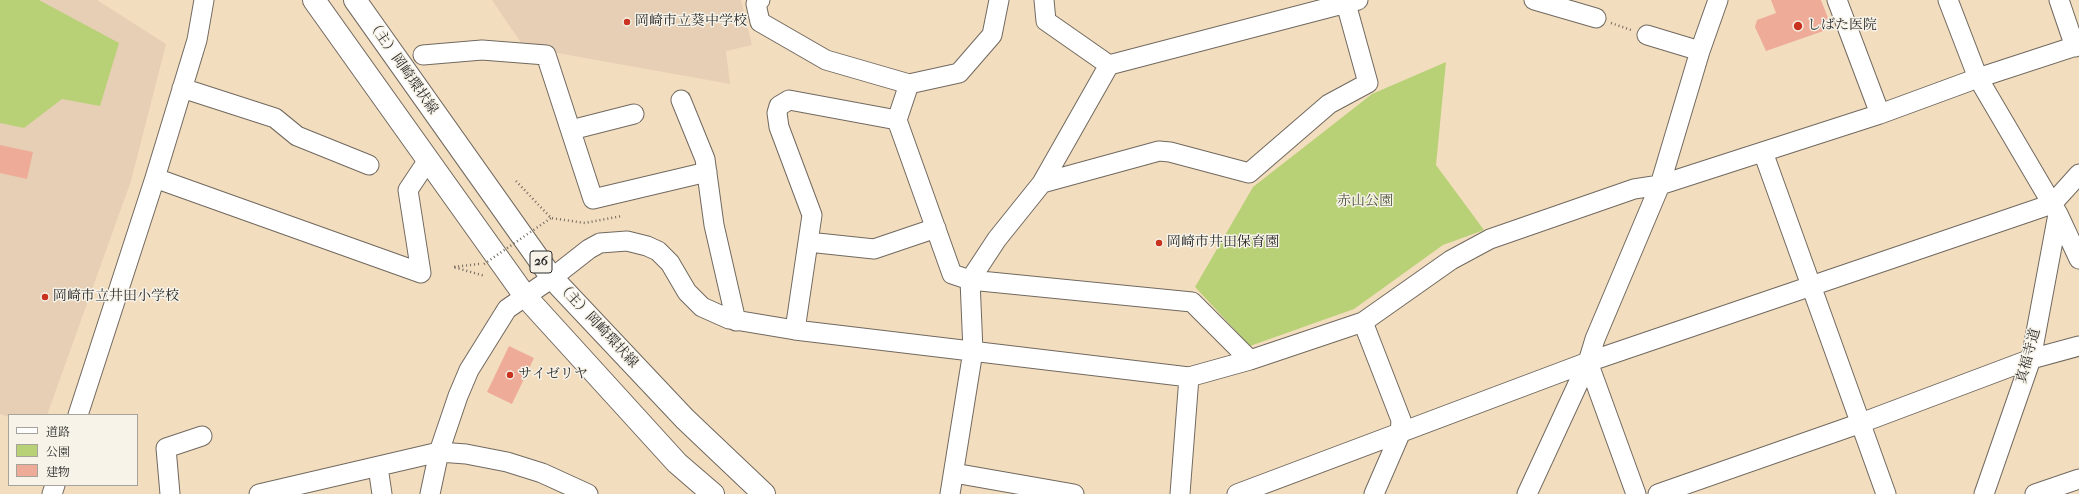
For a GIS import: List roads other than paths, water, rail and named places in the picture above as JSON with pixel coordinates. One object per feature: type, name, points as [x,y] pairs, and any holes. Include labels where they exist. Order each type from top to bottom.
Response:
[{"type":"main road","name":"26","points":[[314,0],[525,296],[677,463],[713,494]]},
{"type":"main road","name":"（主）岡崎環状線","points":[[354,0],[552,278],[685,419],[764,494]]},
{"type":"street","points":[[78,414],[155,178],[197,40],[204,0]]},
{"type":"street","points":[[760,0],[756,4],[760,22],[826,60],[909,84],[959,73],[992,35],[1000,0]]},
{"type":"street","points":[[1044,0],[1046,21],[1109,65]]},
{"type":"street","points":[[1534,0],[1571,5],[1596,18]]},
{"type":"street","points":[[1527,494],[1588,362],[1594,339],[1660,185],[1700,51],[1718,0]]},
{"type":"street","points":[[1837,0],[1880,114]]},
{"type":"street","points":[[1948,0],[1978,78],[2055,209],[2079,259]]},
{"type":"street","points":[[430,494],[439,452],[458,396],[469,370],[507,309],[552,278],[571,262],[600,243],[627,241],[658,251],[670,263],[687,292],[702,307],[736,320],[795,330],[1189,377],[1250,360],[1363,322],[1451,260],[1490,239],[1634,189],[1660,185],[1880,114],[1978,78],[2077,46],[2059,0]]},
{"type":"street","points":[[950,494],[973,351],[970,280],[996,239],[1042,183],[1109,65],[1349,1],[1368,83],[1329,104],[1249,173],[1170,152],[1159,151],[1042,183]]},
{"type":"street","points":[[1647,35],[1700,51]]},
{"type":"street","points":[[423,55],[482,50],[546,55],[593,199],[707,172]]},
{"type":"street","points":[[909,84],[897,120],[952,274],[970,280],[1192,302],[1250,360]]},
{"type":"street","points":[[182,88],[275,118],[297,136],[370,165]]},
{"type":"street","points":[[681,100],[705,159],[714,225],[736,320]]},
{"type":"street","points":[[795,330],[812,215],[779,127],[777,113],[779,106],[790,100],[897,120]]},
{"type":"street","points":[[571,130],[634,114]]},
{"type":"street","points":[[1763,152],[1886,494]]},
{"type":"street","points":[[155,178],[421,272],[408,190],[428,160]]},
{"type":"street","points":[[1237,494],[1400,434],[1588,362],[1810,286],[2055,209],[2079,174]]},
{"type":"street","name":"真福寺道","points":[[1984,494],[2031,359],[2055,209]]},
{"type":"street","points":[[808,242],[874,249],[936,228]]},
{"type":"street","points":[[1363,322],[1400,420],[1400,434],[1374,494]]},
{"type":"street","points":[[1658,494],[1861,423],[2031,359],[2079,346]]},
{"type":"street","points":[[1588,362],[1636,494]]},
{"type":"street","points":[[1180,494],[1189,377]]},
{"type":"street","points":[[170,494],[166,448],[202,436]]},
{"type":"street","points":[[268,493],[439,452],[466,454],[507,462],[542,473],[588,494]]},
{"type":"street","points":[[378,466],[382,494]]},
{"type":"street","points":[[954,473],[1074,494]]},
{"type":"street","points":[[2035,494],[2079,479]]},
{"type":"place","name":"岡崎市立葵中学校","points":[[627,22]]},
{"type":"place","name":"しばた医院","points":[[1798,26]]},
{"type":"place","name":"岡崎市井田保育園","points":[[1159,243]]},
{"type":"place","name":"岡崎市立井田小学校","points":[[45,297]]},
{"type":"place","name":"サイゼリヤ","points":[[510,375]]},
{"type":"park label","name":"赤山公園","points":[[1365,202]]}]
